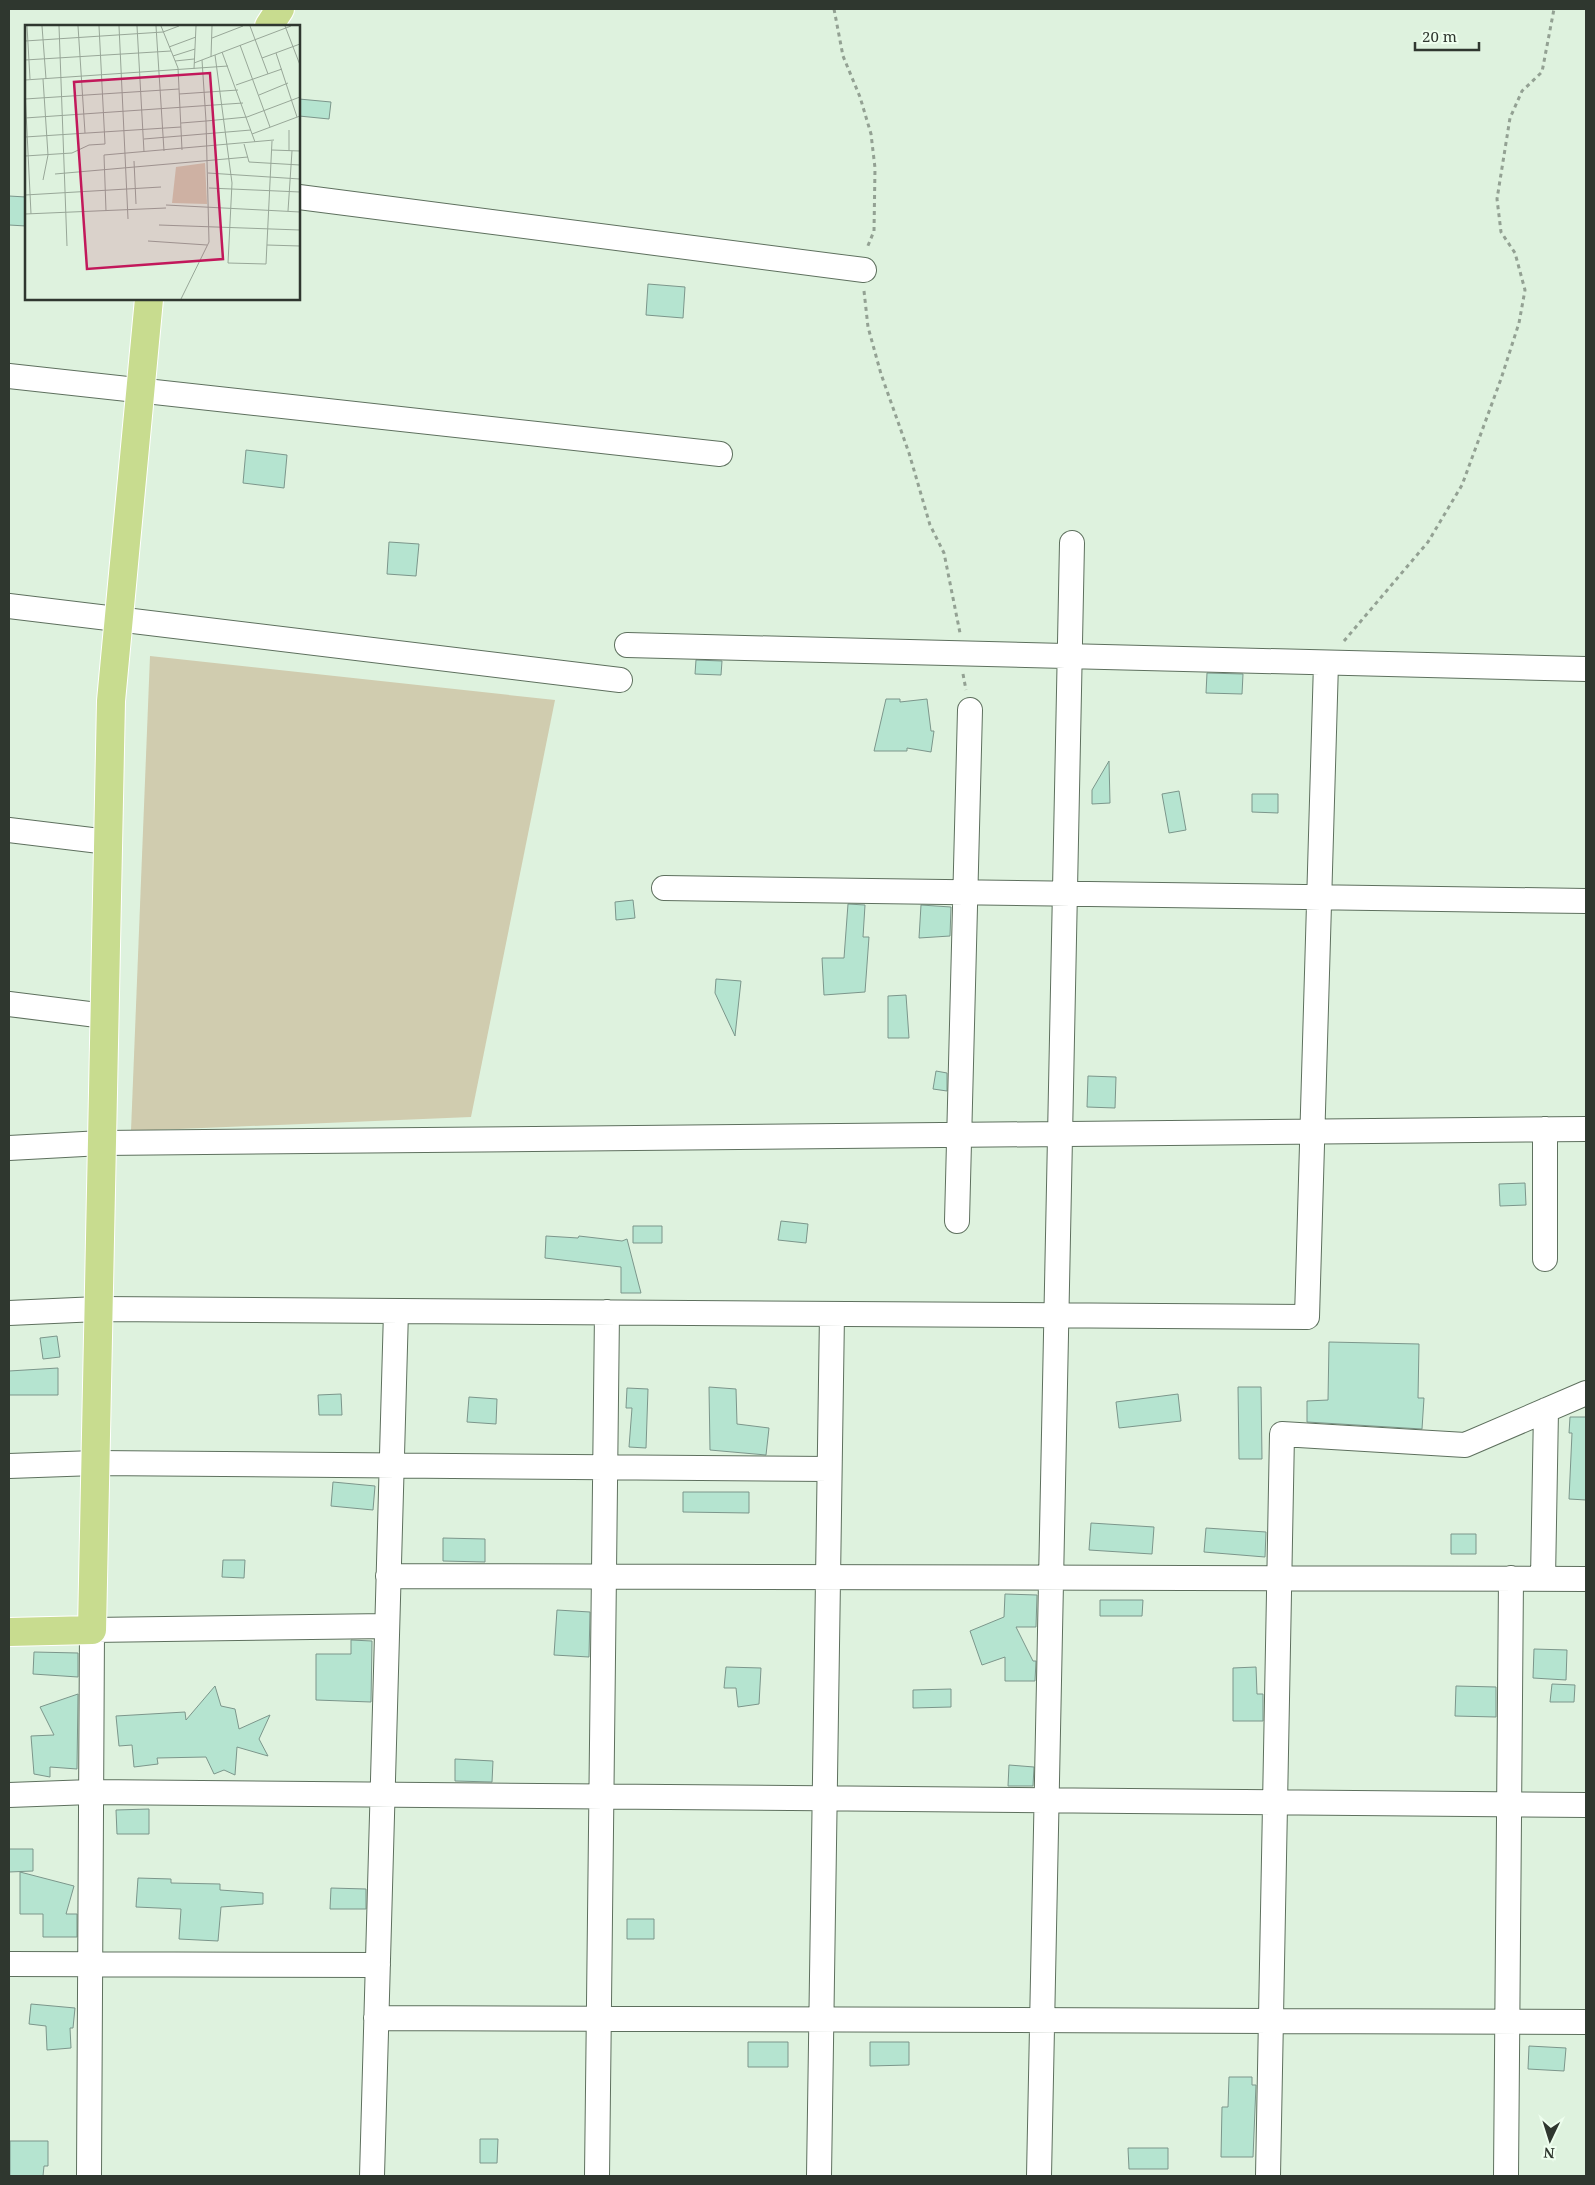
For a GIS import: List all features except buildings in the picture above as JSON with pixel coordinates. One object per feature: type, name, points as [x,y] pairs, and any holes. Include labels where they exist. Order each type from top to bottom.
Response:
[{"type":"main road","points":[[270,25],[280,9]]},
{"type":"main road","points":[[9,1632],[92,1630],[111,701],[149,300]]},
{"type":"street","points":[[300,197],[864,270]]},
{"type":"street","points":[[9,376],[720,454]]},
{"type":"street","points":[[1039,2176],[1072,543]]},
{"type":"street","points":[[9,606],[620,680]]},
{"type":"street","points":[[627,645],[1586,669]]},
{"type":"street","points":[[9,1313],[98,1309],[1307,1317],[1326,662]]},
{"type":"street","points":[[957,1221],[970,710]]},
{"type":"street","points":[[9,830],[108,842]]},
{"type":"street","points":[[664,888],[1586,902]]},
{"type":"street","points":[[9,1004],[105,1016]]},
{"type":"street","points":[[1544,1129],[1545,1258]]},
{"type":"street","points":[[9,1148],[102,1143],[1586,1129]]},
{"type":"street","points":[[372,2176],[396,1311]]},
{"type":"street","points":[[597,2176],[607,1312]]},
{"type":"street","points":[[819,2176],[832,1314]]},
{"type":"street","points":[[1268,2176],[1282,1434],[1465,1445],[1586,1393]]},
{"type":"street","points":[[1543,1579],[1546,1410]]},
{"type":"street","points":[[9,1466],[95,1463],[829,1469]]},
{"type":"street","points":[[388,1576],[1586,1579]]},
{"type":"street","points":[[1506,2176],[1511,1578]]},
{"type":"street","points":[[90,2176],[92,1630],[387,1626]]},
{"type":"street","points":[[9,1794],[91,1792],[382,1794],[1586,1805]]},
{"type":"street","points":[[9,1964],[378,1965]]},
{"type":"street","points":[[376,2018],[1586,2022]]},
{"type":"path","points":[[834,9],[843,56],[860,97],[871,134],[875,168],[874,231],[865,253],[864,270],[868,327],[930,525],[944,553],[960,635],[963,676],[970,710]]},
{"type":"path","points":[[1326,662],[1428,542],[1462,485],[1502,379],[1519,323],[1525,290],[1516,254],[1501,232],[1497,199],[1510,118],[1522,91],[1542,72],[1554,9]]},
{"type":"shaded area","points":[[150,656],[555,700],[471,1117],[131,1131]]}]
